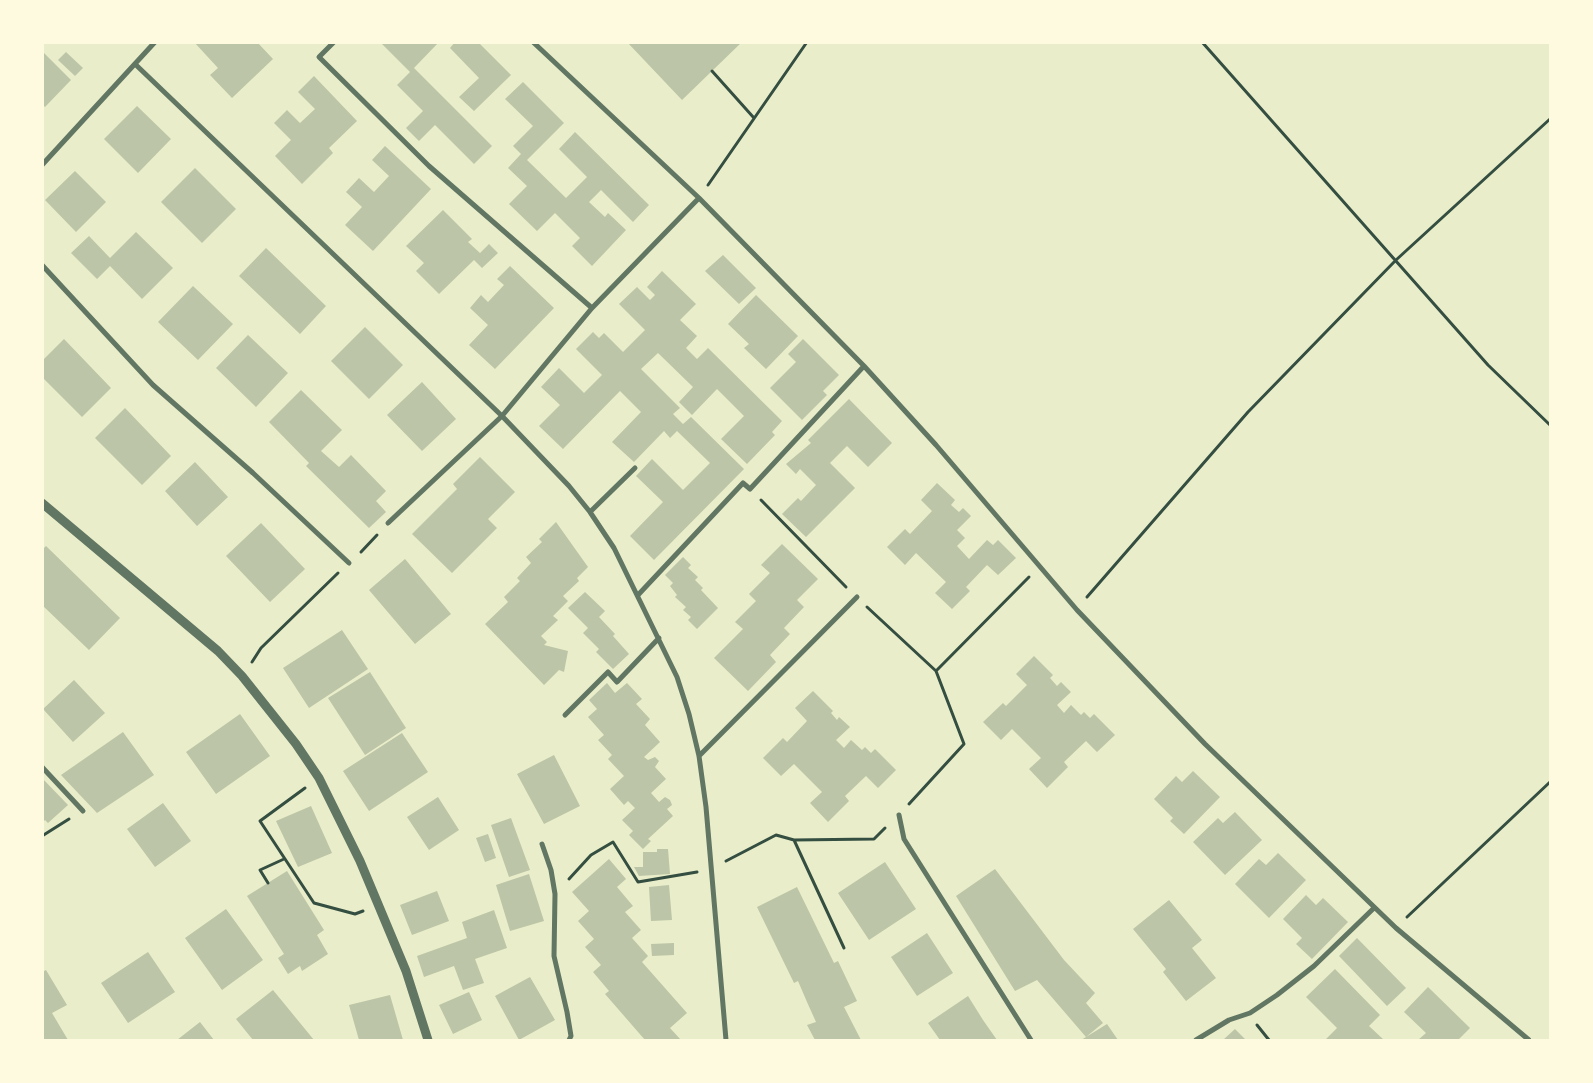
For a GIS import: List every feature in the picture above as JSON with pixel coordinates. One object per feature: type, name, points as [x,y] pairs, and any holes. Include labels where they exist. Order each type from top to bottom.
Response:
[{"type":"street","points":[[42,165],[155,42]]},
{"type":"street","points":[[334,42],[319,57],[429,166],[592,308]]},
{"type":"street","points":[[533,42],[699,198],[864,366],[1078,610],[1205,744],[1374,908],[1529,1040]]},
{"type":"street","points":[[135,64],[502,416],[590,512],[614,548],[677,677],[689,714],[699,756],[713,868],[726,1040]]},
{"type":"street","points":[[388,523],[502,416],[592,308],[699,198]]},
{"type":"street","points":[[42,265],[152,385],[253,473],[349,563]]},
{"type":"street","points":[[638,595],[743,483],[750,489],[864,366]]},
{"type":"street","points":[[590,512],[635,468]]},
{"type":"street","points":[[42,504],[218,651],[242,676],[319,778],[350,837],[406,971],[428,1040]]},
{"type":"street","points":[[699,756],[857,598]]},
{"type":"street","points":[[565,715],[608,672],[617,682],[659,638]]},
{"type":"street","points":[[42,767],[83,810]]},
{"type":"street","points":[[899,815],[904,839],[1032,1040]]},
{"type":"street","points":[[542,844],[555,894],[554,956],[568,1020],[570,1040]]},
{"type":"street","points":[[1196,1040],[1229,1020],[1250,1013],[1277,995],[1314,966],[1374,908]]},
{"type":"path","points":[[699,198],[807,42]]},
{"type":"path","points":[[1202,42],[1488,365],[1550,425]]},
{"type":"path","points":[[712,71],[754,118]]},
{"type":"path","points":[[1078,610],[1094,587],[1158,518],[1248,412],[1396,260],[1550,119]]},
{"type":"path","points":[[571,877],[591,855],[612,842],[638,882],[713,868],[776,835],[794,840],[874,839],[899,815],[964,744],[936,671],[857,598],[750,489]]},
{"type":"path","points":[[936,671],[1040,566]]},
{"type":"path","points":[[261,648],[316,592]]},
{"type":"path","points":[[319,778],[260,821],[314,903],[355,914]]},
{"type":"path","points":[[1396,928],[1550,782]]},
{"type":"path","points":[[42,836],[83,810]]},
{"type":"path","points":[[794,840],[844,948]]},
{"type":"path","points":[[268,883],[260,870],[284,859]]},
{"type":"building","points":[[194,42],[257,42],[273,59],[232,98],[210,75],[218,68]]},
{"type":"building","points":[[384,42],[439,42],[414,68],[492,146],[474,164],[435,125],[419,141],[406,128],[423,111],[397,85],[410,72],[382,44]]},
{"type":"building","points":[[455,42],[478,42],[511,75],[474,111],[459,97],[479,78],[450,48]]},
{"type":"building","points":[[627,42],[742,42],[682,100]]},
{"type":"building","points":[[42,51],[71,80],[45,107],[42,104]]},
{"type":"building","points":[[66,52],[83,68],[75,76],[58,60]]},
{"type":"building","points":[[314,76],[357,121],[329,148],[333,153],[302,184],[275,156],[291,140],[274,123],[287,110],[300,123],[315,109],[298,92]]},
{"type":"building","points":[[523,82],[564,123],[527,160],[566,198],[587,177],[559,149],[575,132],[649,205],[633,222],[601,190],[589,202],[605,217],[608,213],[626,230],[592,266],[572,246],[580,238],[555,213],[537,231],[509,204],[527,186],[508,168],[521,154],[513,146],[533,126],[505,99]]},
{"type":"building","points":[[137,106],[171,139],[138,173],[104,139]]},
{"type":"building","points":[[385,146],[431,189],[373,251],[345,225],[362,207],[346,192],[359,178],[374,192],[389,176],[372,160]]},
{"type":"building","points":[[195,168],[236,209],[202,243],[161,202]]},
{"type":"building","points":[[75,171],[106,202],[76,232],[45,200]]},
{"type":"building","points":[[443,210],[472,239],[468,242],[480,253],[489,244],[498,253],[482,268],[474,260],[439,294],[416,271],[424,263],[406,246]]},
{"type":"building","points":[[136,232],[173,268],[142,299],[110,266],[97,279],[71,253],[89,236],[110,258]]},
{"type":"building","points":[[266,248],[326,306],[300,334],[239,276]]},
{"type":"building","points":[[723,255],[756,288],[739,304],[705,271]]},
{"type":"building","points":[[510,266],[554,308],[495,369],[469,345],[488,325],[470,308],[481,295],[488,302],[504,285],[497,279]]},
{"type":"building","points":[[662,271],[696,304],[680,320],[697,336],[686,348],[697,359],[708,348],[782,421],[772,432],[775,435],[747,464],[721,439],[744,416],[717,389],[692,415],[679,402],[693,387],[658,353],[641,369],[680,408],[673,414],[683,424],[691,417],[744,469],[654,560],[630,536],[663,502],[636,476],[652,459],[683,490],[710,463],[677,431],[670,438],[664,431],[634,462],[612,442],[641,412],[620,391],[563,449],[539,426],[560,405],[541,387],[559,368],[584,393],[602,375],[576,349],[593,332],[599,338],[604,333],[623,352],[645,330],[619,304],[637,287],[650,300],[655,295],[647,287]]},
{"type":"building","points":[[193,286],[233,324],[198,360],[158,322]]},
{"type":"building","points":[[756,295],[798,336],[766,369],[744,348],[749,344],[728,324]]},
{"type":"building","points":[[365,327],[403,365],[369,399],[331,361]]},
{"type":"building","points":[[248,335],[288,373],[256,407],[216,368]]},
{"type":"building","points":[[64,339],[111,388],[82,417],[42,377],[42,361]]},
{"type":"building","points":[[803,339],[839,375],[823,391],[827,395],[802,420],[770,388],[796,362],[788,354]]},
{"type":"building","points":[[422,382],[456,419],[422,451],[387,415]]},
{"type":"building","points":[[301,390],[342,430],[321,451],[339,467],[351,455],[386,491],[376,501],[386,512],[369,528],[306,466],[309,463],[269,422]]},
{"type":"building","points":[[849,399],[892,443],[868,467],[847,446],[830,463],[855,488],[806,537],[782,514],[798,498],[801,501],[816,485],[800,469],[796,474],[786,464],[811,443],[808,440]]},
{"type":"building","points":[[125,408],[171,456],[142,485],[95,438]]},
{"type":"building","points":[[480,457],[515,492],[488,519],[497,528],[452,573],[412,534],[457,489],[453,484]]},
{"type":"building","points":[[195,462],[228,497],[197,526],[165,491]]},
{"type":"building","points":[[937,483],[955,500],[951,505],[959,512],[963,508],[971,516],[957,530],[965,538],[957,546],[969,559],[987,540],[993,545],[998,540],[1016,558],[998,575],[987,565],[966,587],[970,591],[952,609],[935,593],[946,582],[916,553],[905,565],[887,547],[905,529],[910,534],[932,511],[921,500]]},
{"type":"building","points":[[556,522],[588,567],[577,578],[579,581],[563,596],[568,601],[553,616],[558,620],[541,636],[547,642],[544,645],[568,651],[564,672],[559,670],[544,685],[485,624],[508,602],[504,597],[520,581],[517,578],[531,563],[526,557],[542,542],[539,539]]},
{"type":"building","points":[[261,523],[305,569],[270,602],[226,556]]},
{"type":"building","points":[[782,544],[818,579],[797,600],[804,607],[784,628],[790,634],[770,655],[776,662],[748,691],[714,658],[743,629],[735,622],[756,601],[749,594],[770,573],[761,565]]},
{"type":"building","points":[[46,546],[120,618],[89,650],[42,605],[42,550]]},
{"type":"building","points":[[683,557],[691,565],[688,568],[698,577],[695,580],[703,588],[701,590],[718,608],[697,629],[688,620],[691,617],[683,610],[686,607],[675,597],[677,595],[670,586],[673,583],[665,575]]},
{"type":"building","points":[[405,559],[451,614],[415,644],[369,590]]},
{"type":"building","points":[[585,592],[605,611],[599,617],[615,634],[613,636],[629,654],[613,669],[596,652],[599,649],[583,633],[588,628],[568,608]]},
{"type":"building","points":[[342,630],[368,669],[309,708],[283,668]]},
{"type":"building","points":[[1034,656],[1053,675],[1050,678],[1057,686],[1061,682],[1071,692],[1057,705],[1064,713],[1071,705],[1081,715],[1084,712],[1090,718],[1094,714],[1115,735],[1097,752],[1086,741],[1064,762],[1068,767],[1047,788],[1029,769],[1041,758],[1012,729],[1001,740],[983,722],[1003,703],[1006,706],[1027,685],[1016,674]]},
{"type":"building","points":[[370,672],[406,728],[365,755],[328,698]]},
{"type":"building","points":[[74,680],[105,713],[73,742],[43,709]]},
{"type":"building","points":[[607,683],[615,693],[627,683],[642,699],[636,704],[650,719],[645,725],[660,742],[644,757],[648,760],[655,757],[659,761],[655,767],[666,779],[651,793],[659,802],[665,797],[670,800],[672,805],[667,809],[673,816],[648,839],[651,841],[643,849],[629,835],[633,831],[622,820],[635,808],[628,801],[624,805],[610,789],[624,776],[608,759],[612,755],[598,740],[604,735],[588,717],[597,709],[589,700]]},
{"type":"building","points":[[813,691],[833,711],[831,713],[837,720],[839,717],[850,727],[836,740],[844,748],[851,740],[862,750],[865,747],[871,753],[875,749],[896,770],[878,788],[866,776],[845,796],[849,801],[828,822],[810,803],[822,792],[794,764],[781,776],[763,758],[783,738],[787,742],[807,721],[795,708]]},
{"type":"building","points":[[240,714],[270,756],[216,794],[186,752]]},
{"type":"building","points":[[123,732],[154,775],[97,813],[61,775]]},
{"type":"building","points":[[402,733],[428,772],[369,811],[343,771]]},
{"type":"building","points":[[554,755],[580,806],[544,824],[517,774]]},
{"type":"building","points":[[1193,771],[1220,797],[1184,834],[1170,821],[1173,818],[1154,799],[1176,776],[1182,782]]},
{"type":"building","points":[[42,778],[68,805],[48,823],[45,820],[42,823]]},
{"type":"building","points":[[438,797],[459,830],[429,850],[407,817]]},
{"type":"building","points":[[163,803],[191,841],[155,867],[127,829]]},
{"type":"building","points":[[311,806],[332,853],[298,867],[276,821]]},
{"type":"building","points":[[1235,812],[1262,840],[1225,875],[1193,842],[1218,818],[1223,823]]},
{"type":"building","points":[[511,818],[530,870],[509,877],[491,825]]},
{"type":"building","points":[[488,834],[496,858],[485,862],[476,838]]},
{"type":"building","points":[[657,849],[668,849],[670,874],[639,876],[634,867],[643,867],[643,852],[657,852]]},
{"type":"building","points":[[1278,853],[1306,880],[1269,918],[1235,884],[1259,859],[1266,865]]},
{"type":"building","points":[[609,859],[626,879],[617,887],[633,906],[625,912],[641,930],[632,938],[648,956],[642,962],[687,1013],[670,1028],[681,1040],[645,1040],[605,994],[609,991],[593,972],[601,965],[585,947],[594,939],[578,921],[589,911],[572,892]]},
{"type":"building","points":[[885,862],[916,909],[869,940],[838,893]]},
{"type":"building","points":[[995,869],[1064,960],[1095,993],[1086,1003],[1103,1023],[1086,1037],[1037,980],[1015,991],[956,896]]},
{"type":"building","points":[[287,871],[324,930],[317,935],[328,954],[302,971],[300,966],[288,974],[278,958],[284,954],[247,896]]},
{"type":"building","points":[[529,874],[544,921],[510,931],[496,885]]},
{"type":"building","points":[[669,885],[672,920],[651,921],[649,887]]},
{"type":"building","points":[[797,887],[834,963],[838,961],[857,1001],[844,1007],[861,1040],[815,1040],[807,1025],[816,1022],[798,981],[794,983],[757,907]]},
{"type":"building","points":[[437,891],[449,921],[412,935],[400,905]]},
{"type":"building","points":[[1306,895],[1316,905],[1323,898],[1348,922],[1312,959],[1296,944],[1302,938],[1283,919]]},
{"type":"building","points":[[1169,900],[1202,940],[1192,948],[1216,978],[1186,1001],[1163,972],[1166,969],[1133,929]]},
{"type":"building","points":[[226,909],[263,960],[222,990],[185,938]]},
{"type":"building","points":[[494,910],[507,948],[475,959],[484,983],[463,990],[454,966],[424,977],[417,956],[467,938],[462,922]]},
{"type":"building","points":[[927,933],[953,973],[917,996],[891,957]]},
{"type":"building","points":[[1357,938],[1406,988],[1387,1006],[1339,956]]},
{"type":"building","points":[[674,943],[674,955],[652,956],[651,944]]},
{"type":"building","points":[[148,952],[175,992],[128,1023],[101,983]]},
{"type":"building","points":[[1335,969],[1380,1015],[1369,1026],[1384,1040],[1325,1040],[1337,1028],[1306,997]]},
{"type":"building","points":[[46,970],[67,1005],[52,1013],[68,1040],[42,1040],[42,972]]},
{"type":"building","points":[[530,977],[555,1020],[519,1040],[495,996]]},
{"type":"building","points":[[1428,987],[1470,1028],[1458,1040],[1418,1040],[1426,1033],[1404,1012]]},
{"type":"building","points":[[273,990],[314,1040],[253,1040],[236,1019]]},
{"type":"building","points":[[469,992],[482,1020],[453,1034],[439,1005]]},
{"type":"building","points":[[390,995],[403,1040],[359,1040],[349,1005]]},
{"type":"building","points":[[968,996],[997,1040],[940,1040],[928,1023]]},
{"type":"building","points":[[200,1022],[214,1040],[177,1040]]},
{"type":"building","points":[[1107,1024],[1118,1040],[1081,1040],[1086,1037]]},
{"type":"building","points":[[1235,1029],[1244,1040],[1223,1040]]}]
